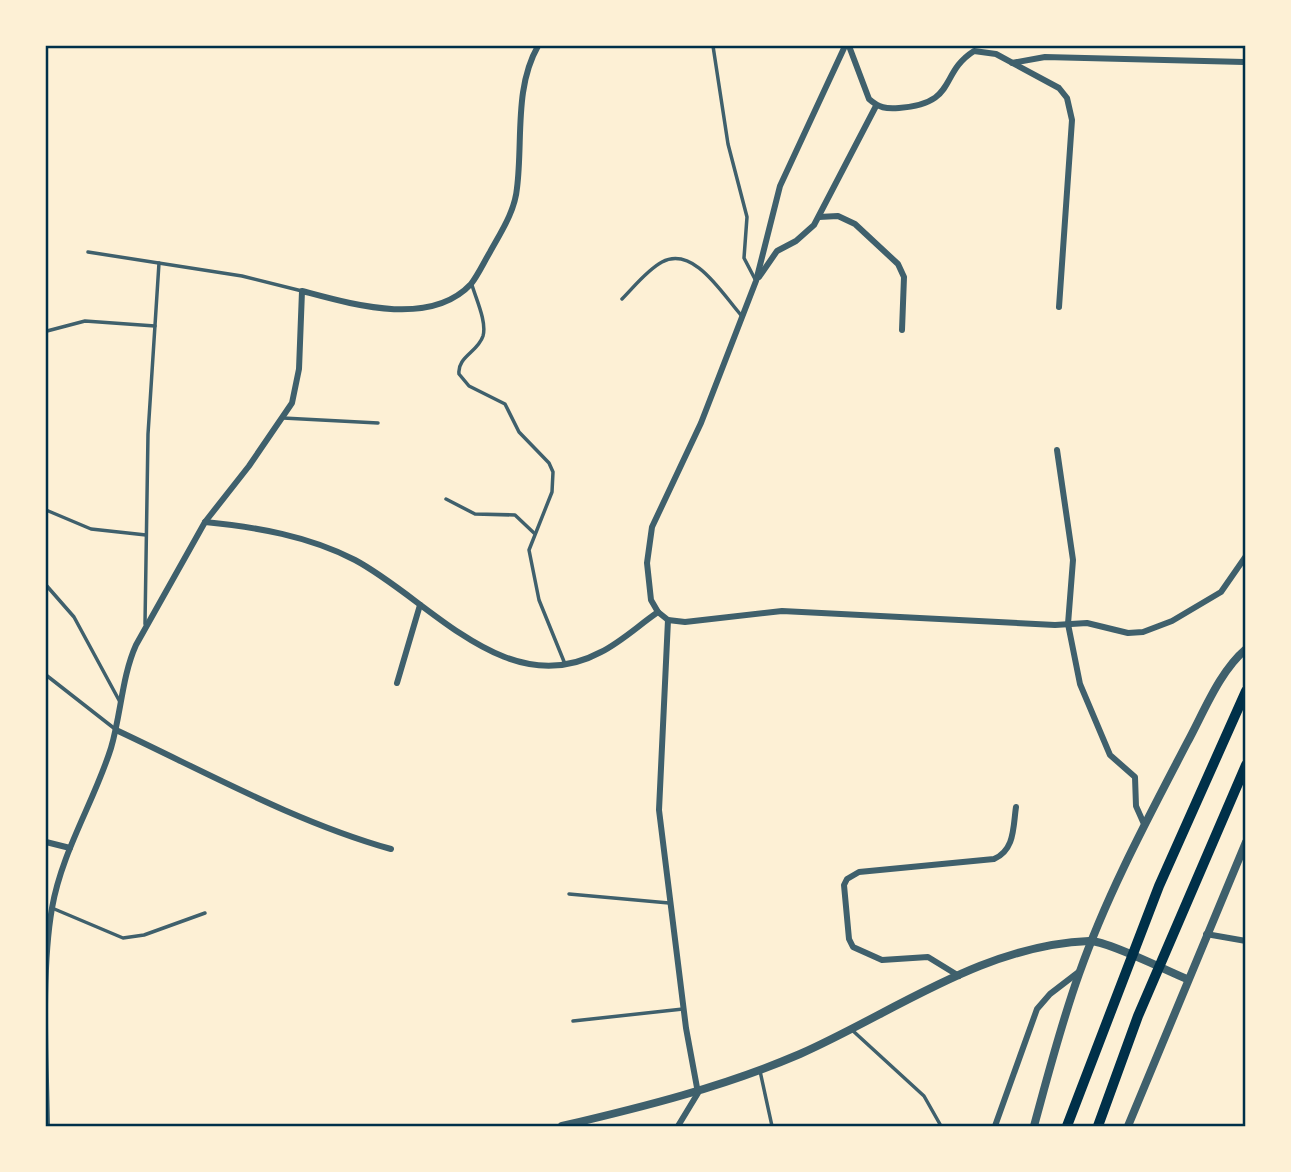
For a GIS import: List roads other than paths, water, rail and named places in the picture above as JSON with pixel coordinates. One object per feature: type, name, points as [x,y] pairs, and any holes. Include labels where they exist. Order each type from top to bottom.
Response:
[{"type":"highway","points":[[1067,1126],[1159,886],[1245,691]]},
{"type":"highway","points":[[1098,1126],[1138,1016],[1245,765]]},
{"type":"street","points":[[47,1126],[49,909],[116,730],[129,659],[205,522],[292,403],[299,369],[302,291],[356,304],[417,308],[439,305],[471,283],[504,228],[517,190],[524,83],[538,46]]},
{"type":"street","points":[[847,46],[780,186],[756,281],[701,423],[652,527],[648,581],[651,600],[657,612],[668,620],[685,622],[782,611],[1098,624],[1128,634],[1143,632],[1172,621],[1221,592],[1245,556]]},
{"type":"street","points":[[847,46],[864,89],[876,106],[887,109],[933,101],[966,56],[974,51],[989,51],[1059,88],[1071,107],[1059,307]]},
{"type":"street","points":[[1012,63],[1045,57],[1244,62]]},
{"type":"street","points":[[756,281],[777,251],[806,232],[819,217],[876,106]]},
{"type":"street","points":[[819,217],[838,216],[855,223],[898,264],[904,277],[902,330]]},
{"type":"street","points":[[1057,450],[1073,560],[1068,624],[1082,692],[1103,731],[1110,755],[1135,777],[1136,806],[1144,824]]},
{"type":"street","points":[[205,522],[261,528],[341,554],[372,570],[496,656],[524,664],[565,664],[601,653],[657,612]]},
{"type":"street","points":[[397,683],[420,605]]},
{"type":"street","points":[[668,620],[659,810],[683,1009],[698,1093],[678,1126]]},
{"type":"street","points":[[1034,1126],[1080,971],[1092,941],[1144,824],[1225,674],[1245,649]]},
{"type":"street","points":[[116,730],[265,800],[352,837],[391,849]]},
{"type":"street","points":[[959,976],[928,957],[882,960],[853,947],[849,939],[844,886],[847,879],[859,872],[1002,856],[1011,843],[1016,807]]},
{"type":"street","points":[[46,842],[70,848]]},
{"type":"street","points":[[1128,1126],[1245,842]]},
{"type":"street","points":[[1206,934],[1245,941]]},
{"type":"street","points":[[562,1126],[698,1093],[760,1071],[959,976],[1035,950],[1092,941],[1187,979]]},
{"type":"street","points":[[995,1126],[1037,1009],[1049,994],[1080,971]]},
{"type":"lane","points":[[713,46],[728,145],[747,217],[744,258],[756,281]]},
{"type":"lane","points":[[88,252],[242,276],[302,291]]},
{"type":"lane","points":[[622,299],[655,267],[670,259],[680,259],[701,270],[742,317]]},
{"type":"lane","points":[[145,628],[146,535],[159,263]]},
{"type":"lane","points":[[471,283],[484,334],[479,344],[462,362],[459,374],[469,386],[505,404],[525,441],[549,463],[554,483],[529,550],[531,572],[565,664]]},
{"type":"lane","points":[[47,331],[85,321],[155,326]]},
{"type":"lane","points":[[283,418],[378,423]]},
{"type":"lane","points":[[446,499],[475,514],[508,513],[534,533]]},
{"type":"lane","points":[[46,510],[91,529],[146,535]]},
{"type":"lane","points":[[46,585],[74,617],[122,707]]},
{"type":"lane","points":[[46,675],[116,730]]},
{"type":"lane","points":[[569,894],[671,903]]},
{"type":"lane","points":[[49,909],[123,938],[144,935],[205,913]]},
{"type":"lane","points":[[573,1021],[683,1009]]},
{"type":"lane","points":[[850,1029],[924,1096],[941,1126]]},
{"type":"lane","points":[[760,1071],[772,1126]]}]
